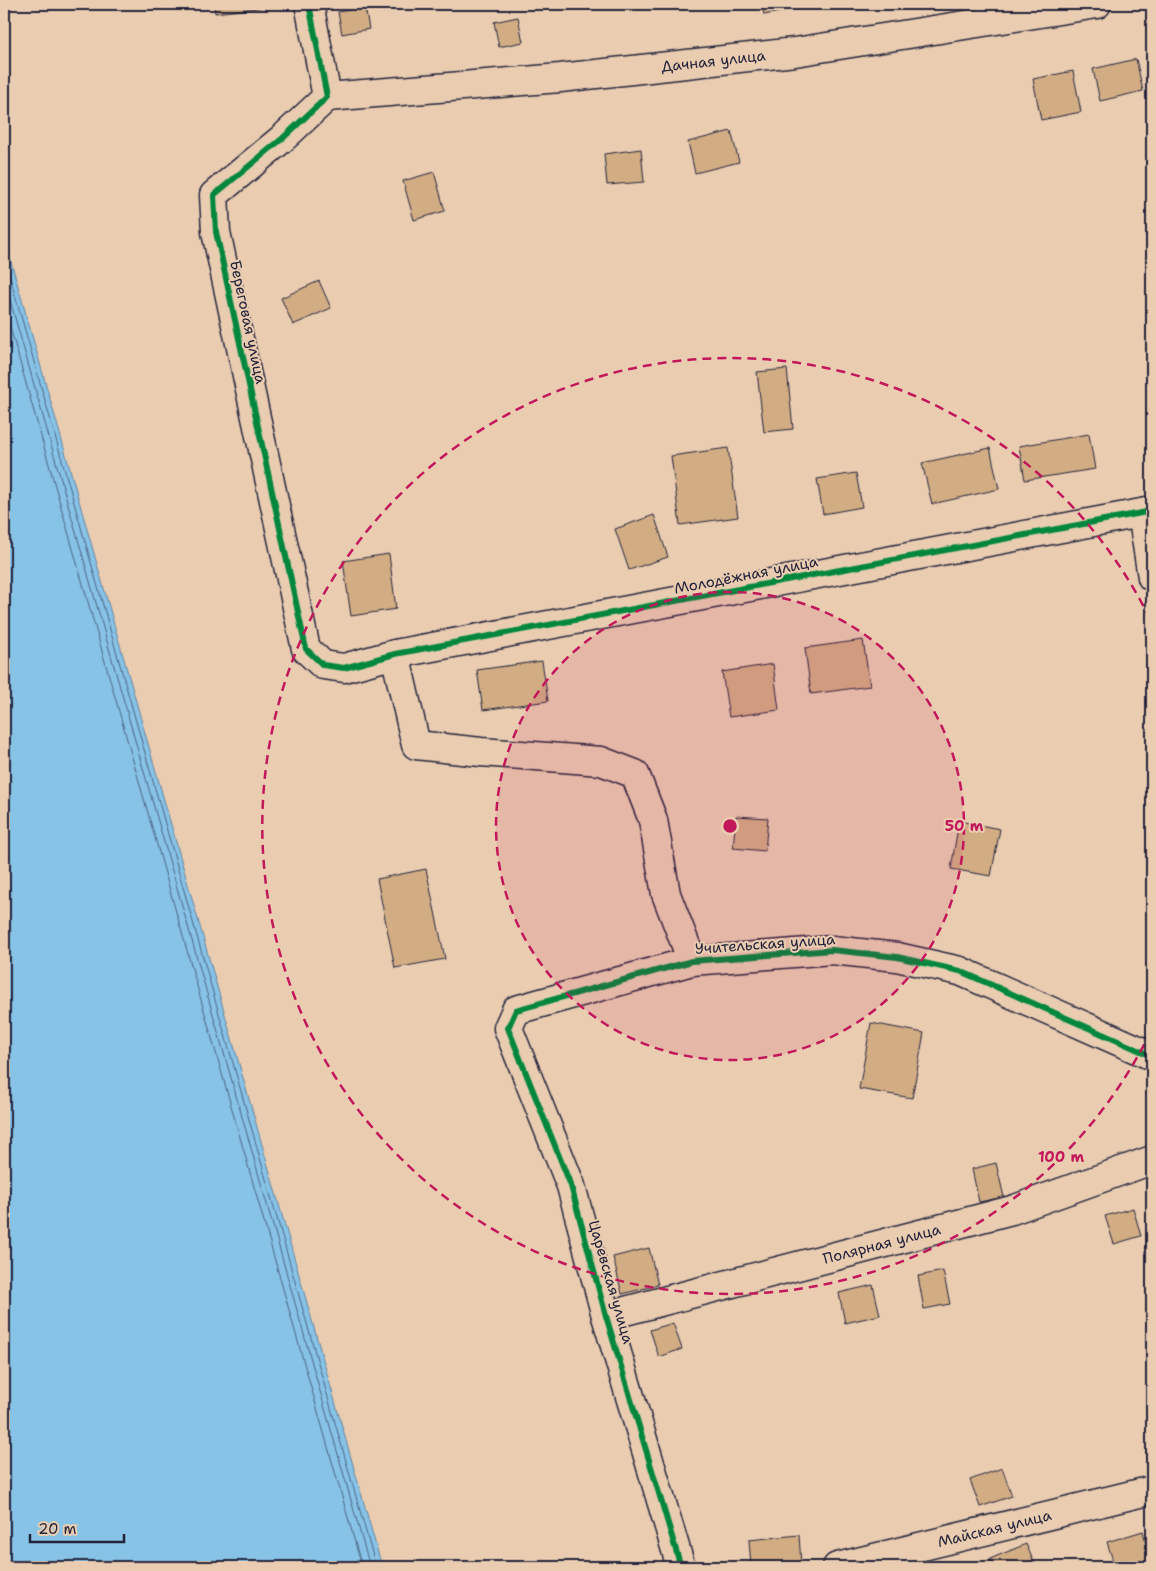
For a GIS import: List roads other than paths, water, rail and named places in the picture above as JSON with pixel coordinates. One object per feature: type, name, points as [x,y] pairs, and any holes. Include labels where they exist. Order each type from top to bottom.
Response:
[{"type":"street","points":[[309,4],[327,97]]},
{"type":"street","name":"Дачная улица","points":[[327,97],[560,78],[795,52],[1097,4]]},
{"type":"street","name":"Береговая улица","points":[[327,97],[283,138],[214,195],[216,232],[306,649],[323,665],[344,668]]},
{"type":"street","points":[[1147,512],[1152,577]]},
{"type":"street","name":"Молодёжная улица","points":[[344,668],[395,654],[1147,512]]},
{"type":"street","points":[[395,654],[416,745],[601,761],[635,774],[653,820],[666,894],[692,961]]},
{"type":"street","name":"Учительская улица","points":[[516,1010],[692,961],[832,950],[897,956],[960,970],[1152,1056]]},
{"type":"street","name":"Царевская улица","points":[[516,1010],[508,1028],[571,1186],[606,1316],[681,1567]]},
{"type":"street","name":"Полярная улица","points":[[606,1316],[1012,1210],[1152,1160]]},
{"type":"street","name":"Майская улица","points":[[837,1567],[1152,1490]]},
{"type":"water","points":[[4,237],[382,1567],[4,1567]]}]
